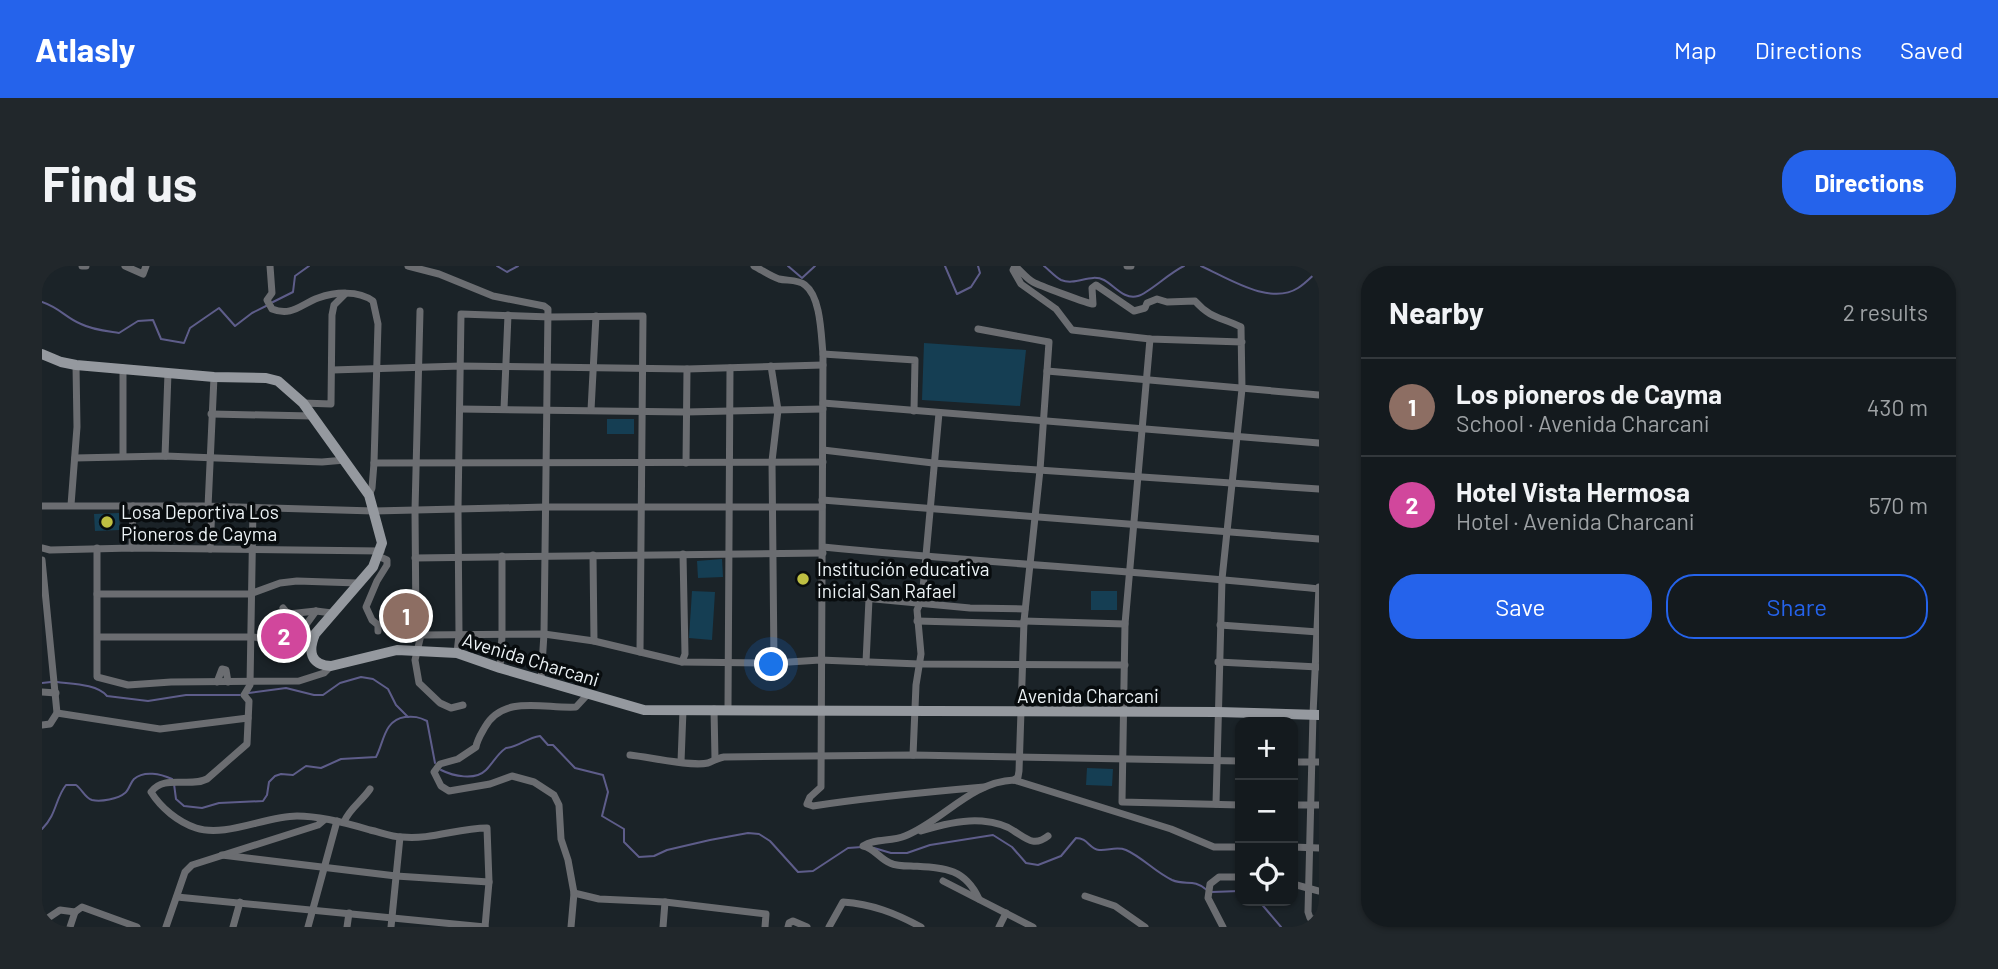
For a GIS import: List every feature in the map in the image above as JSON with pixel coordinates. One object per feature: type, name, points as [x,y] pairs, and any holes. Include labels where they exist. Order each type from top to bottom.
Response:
[{"type":"main road","points":[[42,354],[76,365],[214,377],[265,378],[278,381],[303,403],[369,495],[380,534],[379,553],[368,571],[315,634],[311,655],[317,663],[331,666]]},
{"type":"main road","name":"Avenida Charcani","points":[[331,666],[381,652],[419,649],[457,653],[644,710],[1316,714]]},
{"type":"street","points":[[125,266],[143,274],[146,266]]},
{"type":"street","points":[[270,266],[271,293],[267,300],[277,312],[297,310],[318,298],[346,293],[366,296],[375,307],[378,324],[374,463],[369,495]]},
{"type":"street","points":[[408,266],[439,274],[493,296],[548,309],[550,317],[541,680]]},
{"type":"street","points":[[754,266],[777,278],[806,285],[814,298],[819,317],[823,354],[821,787],[807,800],[807,804],[813,806],[855,798],[984,787]]},
{"type":"street","points":[[1216,804],[1222,579],[1242,389],[1242,342],[1241,327],[1223,317],[1215,318],[1207,314],[1195,301],[1167,302],[1157,299],[1147,303],[1145,308],[1134,311],[1096,285],[1092,288],[1093,304],[1087,304],[1034,282],[1015,267],[1013,270],[1021,284],[1056,309],[1072,330],[1150,339],[1242,342]]},
{"type":"street","points":[[303,403],[331,404],[332,315],[334,305],[346,293]]},
{"type":"street","points":[[420,312],[415,558],[416,630],[421,635],[544,634],[594,641],[682,662],[774,663],[820,660],[919,664],[1125,665]]},
{"type":"street","points":[[457,653],[460,635],[458,463],[461,314],[643,316],[640,652]]},
{"type":"street","points":[[504,409],[508,315]]},
{"type":"street","points":[[591,410],[596,316]]},
{"type":"street","points":[[978,329],[1049,342],[1040,470],[1024,622],[1018,777],[1014,780]]},
{"type":"street","points":[[1150,339],[1125,624],[1122,802],[1235,804]]},
{"type":"street","points":[[823,354],[915,360],[914,411]]},
{"type":"street","points":[[71,506],[77,427],[76,365]]},
{"type":"street","points":[[332,370],[461,366],[687,369],[823,365]]},
{"type":"street","points":[[771,366],[778,410],[772,461],[774,663]]},
{"type":"street","points":[[728,709],[730,368]]},
{"type":"street","points":[[123,369],[123,456]]},
{"type":"street","points":[[686,463],[687,369]]},
{"type":"street","points":[[1047,371],[1319,395]]},
{"type":"street","points":[[165,456],[168,373]]},
{"type":"street","points":[[210,549],[211,414],[214,377]]},
{"type":"street","points":[[460,409],[686,412],[823,406],[1319,443]]},
{"type":"street","points":[[913,755],[920,639],[917,621],[939,413]]},
{"type":"street","points":[[211,414],[312,416]]},
{"type":"street","points":[[822,450],[933,463],[1319,489]]},
{"type":"street","points":[[75,458],[165,456],[323,462],[345,460]]},
{"type":"street","points":[[374,463],[822,462]]},
{"type":"street","points":[[42,506],[374,511],[729,509],[822,504],[929,508],[1319,539]]},
{"type":"street","points":[[132,548],[133,506]]},
{"type":"street","points":[[177,897],[312,909],[438,925],[485,927],[489,882],[488,829],[441,836],[400,837],[341,822],[285,816],[211,831],[196,828],[179,819],[163,808],[151,792],[162,783],[200,783],[247,744],[249,701],[244,695],[250,682],[253,508]]},
{"type":"street","points":[[42,548],[251,549],[379,553],[387,560],[387,565],[366,607],[372,620],[378,625],[378,631]]},
{"type":"street","points":[[97,548],[97,677],[128,685],[299,681],[324,673],[331,666]]},
{"type":"street","points":[[415,558],[729,554],[823,550],[1029,563],[1319,588],[1315,847],[1308,914],[1310,918],[1319,921]]},
{"type":"street","points":[[682,662],[685,654],[683,554]]},
{"type":"street","points":[[593,555],[594,641]]},
{"type":"street","points":[[500,668],[502,556]]},
{"type":"street","points":[[42,560],[46,636],[57,713],[50,724],[42,725]]},
{"type":"street","points":[[368,571],[376,583]]},
{"type":"street","points":[[97,594],[250,594],[279,583],[297,581],[358,583]]},
{"type":"street","points":[[822,594],[919,604],[1025,609]]},
{"type":"street","points":[[866,662],[869,599]]},
{"type":"street","points":[[283,608],[288,614],[316,611],[332,613]]},
{"type":"street","points":[[99,637],[293,638],[316,611]]},
{"type":"street","points":[[917,621],[1125,624]]},
{"type":"street","points":[[1220,625],[1318,632]]},
{"type":"street","points":[[421,635],[415,660],[419,683],[440,703],[451,708],[463,705]]},
{"type":"street","points":[[1218,662],[1317,667]]},
{"type":"street","points":[[218,682],[222,669],[226,670],[228,682]]},
{"type":"street","points":[[42,692],[56,693]]},
{"type":"street","points":[[571,927],[574,892],[561,839],[559,805],[554,795],[534,782],[512,776],[490,784],[449,791],[441,786],[434,772],[440,764],[458,759],[477,747],[477,741],[487,724],[505,708],[521,705],[576,707],[588,694]]},
{"type":"street","points":[[681,762],[683,709]]},
{"type":"street","points":[[714,709],[715,759]]},
{"type":"street","points":[[57,713],[160,729],[248,718]]},
{"type":"street","points":[[630,755],[681,762],[913,755],[1235,761]]},
{"type":"street","points":[[1298,762],[1316,762]]},
{"type":"street","points":[[979,899],[973,886],[949,869],[893,865],[869,847],[863,846],[869,842],[903,838],[984,787],[997,781],[1014,780],[1171,829],[1214,847],[1235,847]]},
{"type":"street","points":[[307,927],[341,822],[370,789]]},
{"type":"street","points":[[166,927],[186,872],[192,866],[318,825],[324,820]]},
{"type":"street","points":[[910,834],[940,825],[979,821],[1013,830],[1030,842],[1040,842],[1048,836]]},
{"type":"street","points":[[391,927],[400,837]]},
{"type":"street","points":[[222,855],[396,877],[489,882]]},
{"type":"street","points":[[1223,927],[1208,898],[1210,884],[1219,877],[1235,877]]},
{"type":"street","points":[[943,881],[1033,927]]},
{"type":"street","points":[[1298,886],[1319,891]]},
{"type":"street","points":[[574,892],[600,899],[665,902],[766,914],[765,927],[771,927]]},
{"type":"street","points":[[1085,896],[1115,906],[1143,927]]},
{"type":"street","points":[[233,927],[240,902]]},
{"type":"street","points":[[663,927],[665,902]]},
{"type":"street","points":[[829,927],[843,902],[869,904],[921,927]]},
{"type":"street","points":[[70,927],[75,912],[82,907],[136,927]]},
{"type":"street","points":[[42,922],[60,910],[75,912]]},
{"type":"street","points":[[347,927],[349,913]]},
{"type":"street","points":[[999,927],[1006,913]]},
{"type":"street","points":[[788,927],[789,922],[793,921],[807,927]]},
{"type":"shaded area","points":[[924,343],[1026,350],[1020,406],[922,400]]},
{"type":"shaded area","points":[[607,419],[634,419],[634,434],[607,434]]},
{"type":"shaded area","name":"Losa Deportiva Los Pioneros de Cayma","points":[[119,513],[120,530],[95,531],[94,514]]},
{"type":"shaded area","points":[[722,559],[723,577],[698,578],[697,561]]},
{"type":"shaded area","points":[[692,591],[715,592],[712,640],[689,638]]},
{"type":"shaded area","points":[[1091,591],[1117,591],[1117,610],[1091,610]]},
{"type":"shaded area","points":[[1087,768],[1113,769],[1112,786],[1086,785]]},
{"type":"waterway","points":[[273,302],[293,292],[295,276],[309,266]]},
{"type":"waterway","points":[[497,266],[507,272],[518,266]]},
{"type":"waterway","points":[[788,266],[802,278],[815,266]]},
{"type":"waterway","points":[[945,266],[957,294],[971,287],[980,273],[978,266]]},
{"type":"waterway","points":[[1044,266],[1061,280],[1072,282],[1099,278],[1133,297],[1143,294],[1184,266]]},
{"type":"waterway","points":[[1201,266],[1249,288],[1275,294],[1298,288],[1319,270]]},
{"type":"waterway","points":[[42,302],[76,322],[104,331],[119,333],[138,321],[153,320],[161,339],[184,343],[190,328],[219,308],[235,326],[268,305]]},
{"type":"waterway","points":[[249,693],[286,688],[323,695],[340,683],[361,677],[373,679],[388,689],[396,705],[408,717]]},
{"type":"waterway","points":[[42,683],[51,682]]},
{"type":"waterway","points":[[57,682],[91,687],[107,696],[148,701],[186,695],[240,695]]},
{"type":"waterway","points":[[174,784],[176,799],[184,806],[202,808],[219,803],[263,801],[269,782],[275,776],[293,775],[306,766],[321,768],[341,759],[376,757],[389,727],[398,719],[408,717],[427,721],[435,763]]},
{"type":"waterway","points":[[441,770],[458,776],[476,775],[486,770],[506,748],[540,736],[548,745],[553,745],[575,768],[603,775],[608,792],[602,816],[624,829],[624,842],[639,857],[654,856],[667,850],[710,840],[748,833],[759,834],[770,841],[798,872],[813,871],[848,848],[862,847]]},
{"type":"waterway","points":[[42,829],[51,818],[66,785],[76,785],[90,799],[100,801],[122,795],[138,776],[158,774],[172,779]]},
{"type":"waterway","points":[[874,848],[891,853],[907,853],[930,845],[993,835],[1012,847],[1026,863],[1038,865],[1061,856],[1076,838],[1080,838],[1096,849],[1126,850],[1172,880],[1198,884],[1207,890]]},
{"type":"waterway","points":[[1212,892],[1235,891]]},
{"type":"waterway","points":[[1263,906],[1281,927]]},
{"type":"place","name":"Losa Deportiva Los Pioneros de Cayma","points":[[107,522]]},
{"type":"place","name":"Institución educativa inicial San Rafael","points":[[803,579]]},
{"type":"place","name":"Los pioneros de Cayma","points":[[406,616]]},
{"type":"place","name":"Hotel Vista Hermosa","points":[[284,636]]}]
